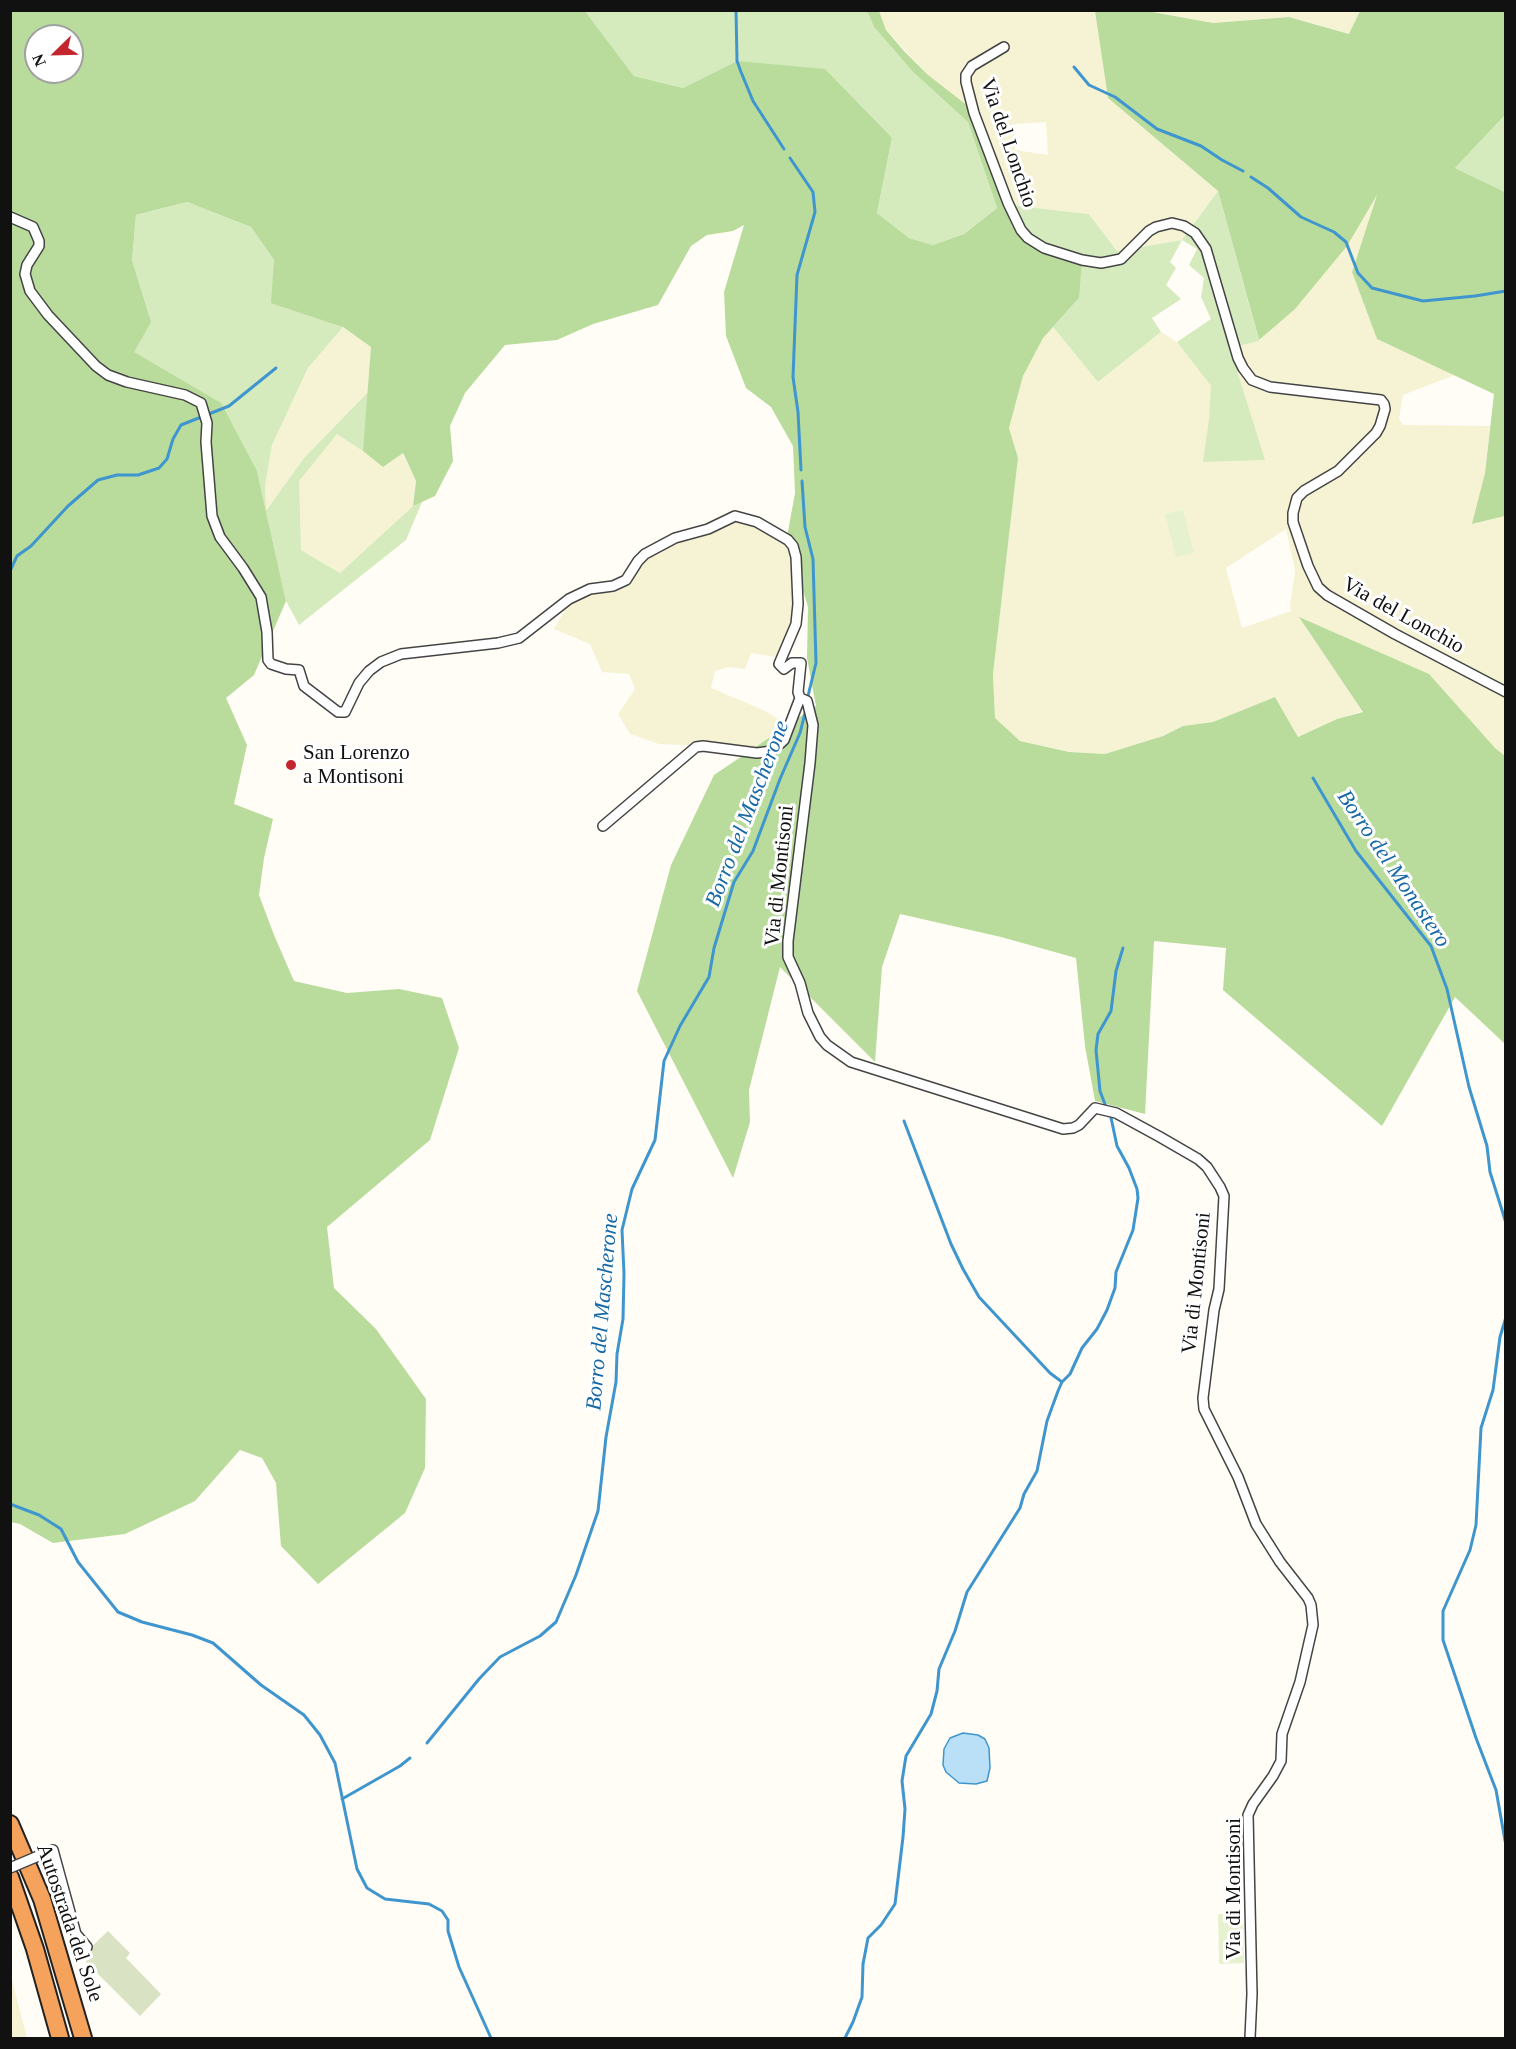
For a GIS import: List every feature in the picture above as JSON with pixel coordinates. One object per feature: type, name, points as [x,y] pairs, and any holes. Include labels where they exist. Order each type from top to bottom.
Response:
[{"type":"highway","name":"Autostrada del Sole","points":[[10,1824],[42,1899],[83,2038]]},
{"type":"highway","name":"Autostrada del Sole","points":[[10,1877],[35,1949],[60,2038]]},
{"type":"street","name":"Via del Lonchio","points":[[1004,47],[972,66],[966,75],[966,82],[974,113],[1001,186],[1021,230],[1028,238],[1044,248],[1082,260],[1101,263],[1121,260],[1149,231],[1156,227],[1165,223],[1184,226],[1195,233],[1206,249],[1240,363],[1252,380],[1270,387],[1381,400],[1385,409],[1376,433],[1338,471],[1304,491],[1297,498],[1293,522],[1311,571],[1318,587],[1327,595],[1506,692]]},
{"type":"street","name":"Via di Montisoni","points":[[10,217],[33,227],[39,241],[39,246],[27,265],[25,274],[30,291],[48,315],[96,366],[108,375],[185,395],[201,403],[207,423],[206,442],[212,516],[220,537],[261,597],[267,632],[268,660],[286,669],[299,670],[304,686],[338,712],[345,712],[359,683],[381,662],[401,654],[498,643],[519,638],[569,598],[590,589],[613,586],[626,580],[638,561],[668,541],[708,529],[735,516],[758,522],[788,540],[793,546],[796,557],[798,604],[796,624],[779,664],[784,669],[792,663],[801,663],[798,692],[800,698],[784,740],[772,751],[749,753],[715,747],[696,747],[603,826]]},
{"type":"street","name":"Via di Montisoni","points":[[800,698],[807,701],[813,725],[788,957],[800,983],[811,1019],[827,1045],[851,1062],[1063,1129],[1079,1125],[1095,1108],[1116,1113],[1198,1159],[1206,1167],[1224,1196],[1219,1289],[1214,1310],[1203,1398],[1205,1414],[1238,1478],[1256,1524],[1280,1562],[1308,1598],[1311,1605],[1312,1625],[1300,1682],[1281,1734],[1283,1754],[1281,1761],[1248,1815],[1252,1983],[1250,2038]]},
{"type":"street","points":[[10,1868],[53,1850],[75,1934],[87,1947]]},
{"type":"shaded area","points":[[879,11],[1095,11],[1108,98],[1218,191],[1182,240],[1117,251],[1089,214],[1010,205],[928,75],[886,30]],"holes":[[[1046,122],[1048,155],[1015,150],[1014,124]]]},
{"type":"shaded area","points":[[1147,11],[1360,11],[1350,34],[1290,17],[1213,23]]},
{"type":"shaded area","points":[[1378,191],[1352,272],[1377,339],[1455,375],[1403,395],[1399,419],[1403,425],[1490,426],[1485,473],[1473,524],[1505,516],[1505,756],[1300,618],[1363,711],[1337,719],[1298,737],[1275,697],[1213,722],[1183,726],[1163,736],[1105,754],[1069,752],[1020,741],[995,718],[993,674],[1018,458],[1009,428],[1023,376],[1043,337],[1053,327],[1098,382],[1161,332],[1177,342],[1211,386],[1245,397],[1230,347],[1259,341]],"holes":[[[1286,529],[1295,570],[1291,611],[1242,628],[1226,568]]]},
{"type":"shaded area","points":[[343,327],[371,347],[369,391],[304,458],[266,512],[265,486],[272,445],[308,368]]},
{"type":"shaded area","points":[[337,434],[402,453],[416,481],[413,506],[340,573],[301,550],[298,481]]},
{"type":"shaded area","points":[[743,521],[787,542],[796,566],[798,604],[781,658],[751,653],[745,669],[729,667],[715,671],[711,688],[761,709],[790,725],[753,748],[659,744],[630,734],[618,714],[635,689],[629,674],[602,672],[590,644],[554,629],[570,602],[591,594],[615,592],[630,585],[641,563],[648,557],[661,553],[670,545],[711,534],[726,524]]},
{"type":"shaded area","points":[[11,1976],[27,2038],[11,2038]]},
{"type":"green space","points":[[10,11],[585,11],[634,76],[683,88],[737,61],[825,69],[892,138],[877,213],[909,238],[933,245],[964,234],[997,208],[968,122],[913,72],[874,27],[867,11],[879,11],[886,30],[904,51],[928,75],[977,113],[1010,205],[1028,238],[1082,260],[1079,298],[1043,338],[1023,376],[1009,428],[1018,458],[993,674],[995,718],[1020,741],[1069,752],[1105,754],[1163,736],[1183,726],[1213,722],[1275,697],[1298,737],[1337,719],[1363,712],[1299,617],[1429,674],[1495,748],[1505,756],[1505,1044],[1455,997],[1382,1126],[1223,990],[1226,948],[1154,941],[1145,1114],[1095,1101],[1085,1046],[1076,958],[1001,937],[900,914],[882,967],[875,1062],[780,967],[749,1090],[750,1122],[733,1178],[637,991],[671,865],[714,775],[816,706],[807,658],[808,607],[787,537],[795,493],[793,446],[771,407],[746,388],[726,336],[724,292],[744,225],[733,231],[707,235],[691,246],[658,305],[593,324],[557,340],[505,345],[465,393],[450,426],[453,461],[435,496],[413,506],[416,481],[403,453],[383,467],[363,451],[371,347],[343,327],[271,303],[274,260],[251,227],[187,202],[136,215],[132,261],[151,322],[134,352],[221,403],[257,471],[286,601],[254,675],[226,698],[247,745],[234,804],[273,819],[259,895],[274,935],[294,981],[347,993],[399,989],[442,998],[459,1048],[430,1140],[327,1227],[334,1288],[376,1329],[426,1399],[425,1468],[405,1513],[318,1584],[281,1546],[276,1483],[262,1458],[240,1450],[195,1501],[125,1534],[53,1543],[20,1524],[11,1522]]},
{"type":"green space","points":[[585,11],[867,11],[874,27],[913,72],[968,122],[997,208],[964,234],[933,245],[909,238],[877,213],[892,138],[737,61],[683,88],[634,76]]},
{"type":"green space","points":[[1095,11],[1147,11],[1213,23],[1289,17],[1349,34],[1360,11],[1505,11],[1505,115],[1455,168],[1505,192],[1505,516],[1472,524],[1485,473],[1494,394],[1377,339],[1352,272],[1377,195],[1347,246],[1295,309],[1259,340],[1218,191],[1108,98]]},
{"type":"green space","points":[[1505,115],[1505,192],[1455,168]]},
{"type":"green space","points":[[1218,191],[1259,341],[1230,348],[1265,460],[1203,462],[1211,386],[1177,342],[1211,319],[1201,297],[1204,278],[1189,265],[1197,249],[1182,240]]},
{"type":"green space","points":[[187,202],[251,227],[274,260],[343,327],[308,368],[272,445],[265,486],[266,511],[304,458],[369,391],[363,451],[337,434],[299,481],[301,550],[340,573],[425,495],[406,540],[299,625],[286,601],[257,471],[133,353],[132,261],[136,215]]},
{"type":"green space","points":[[1010,205],[1089,214],[1117,251],[1182,240],[1170,262],[1176,268],[1166,285],[1181,299],[1152,318],[1161,332],[1098,382],[1053,327],[1079,298],[1028,238]]},
{"type":"green space","points":[[1183,510],[1194,553],[1176,557],[1165,514]]},
{"type":"green space","points":[[1218,1914],[1243,1914],[1244,1963],[1219,1964]]},
{"type":"green space","points":[[108,1931],[130,1953],[126,1958],[161,1994],[140,2016],[81,1957]]},
{"type":"water","points":[[963,1733],[978,1735],[985,1739],[989,1748],[990,1768],[987,1781],[976,1784],[959,1783],[946,1772],[943,1765],[944,1749],[950,1738]]},
{"type":"waterway","name":"Borro del Mascherone","points":[[736,10],[737,61],[753,101],[784,149]]},
{"type":"waterway","points":[[1074,67],[1089,85],[1115,97],[1157,129],[1201,146],[1243,171]]},
{"type":"waterway","name":"Borro del Mascherone","points":[[790,158],[813,192],[815,212],[797,275],[793,377],[798,412],[801,470]]},
{"type":"waterway","points":[[1251,177],[1268,188],[1301,217],[1334,232],[1346,242],[1358,273],[1372,288],[1423,301],[1506,291]]},
{"type":"waterway","points":[[10,571],[17,556],[31,546],[68,506],[98,480],[117,475],[138,475],[159,468],[167,459],[173,439],[181,425],[229,406],[276,368]]},
{"type":"waterway","name":"Borro del Mascherone","points":[[802,481],[805,527],[813,559],[816,663],[808,696]]},
{"type":"waterway","name":"Borro del Mascherone","points":[[427,1743],[500,1657],[540,1636],[556,1622],[576,1575],[598,1511],[606,1437],[616,1382],[617,1354],[623,1319],[622,1230],[632,1189],[655,1140],[664,1061],[680,1026],[709,977],[714,948],[734,882],[753,851],[800,733],[806,709]]},
{"type":"waterway","name":"Borro del Monastero","points":[[1313,778],[1356,851],[1431,946],[1447,989],[1469,1087],[1487,1146],[1490,1172],[1506,1223]]},
{"type":"waterway","points":[[1106,1107],[1100,1091],[1096,1050],[1098,1034],[1111,1011],[1116,971],[1123,948]]},
{"type":"waterway","points":[[845,2038],[862,1997],[863,1964],[868,1938],[881,1925],[895,1904],[903,1837],[905,1809],[902,1781],[906,1756],[931,1714],[937,1691],[939,1669],[955,1631],[967,1592],[1020,1508],[1024,1494],[1037,1471],[1047,1421],[1058,1391],[1107,1310],[1115,1288],[1116,1272],[1133,1230],[1138,1198],[1137,1189],[1117,1146],[1110,1113]]},
{"type":"waterway","points":[[904,1121],[951,1244],[979,1297],[1050,1373],[1062,1382]]},
{"type":"waterway","name":"Borro del Monastero","points":[[1506,1317],[1500,1337],[1493,1390],[1481,1428],[1476,1525],[1470,1550],[1443,1611],[1443,1640],[1496,1790],[1506,1846]]},
{"type":"waterway","points":[[10,1504],[39,1515],[61,1529],[78,1562],[118,1612],[142,1622],[213,1643],[261,1685],[304,1715],[320,1735],[335,1763],[357,1869],[367,1888],[385,1899],[429,1904],[442,1911],[448,1920],[448,1931],[459,1967],[491,2038]]},
{"type":"waterway","name":"Borro del Mascherone","points":[[342,1799],[410,1758]]},
{"type":"place","name":"San Lorenzo a Montisoni","points":[[291,765]]}]
